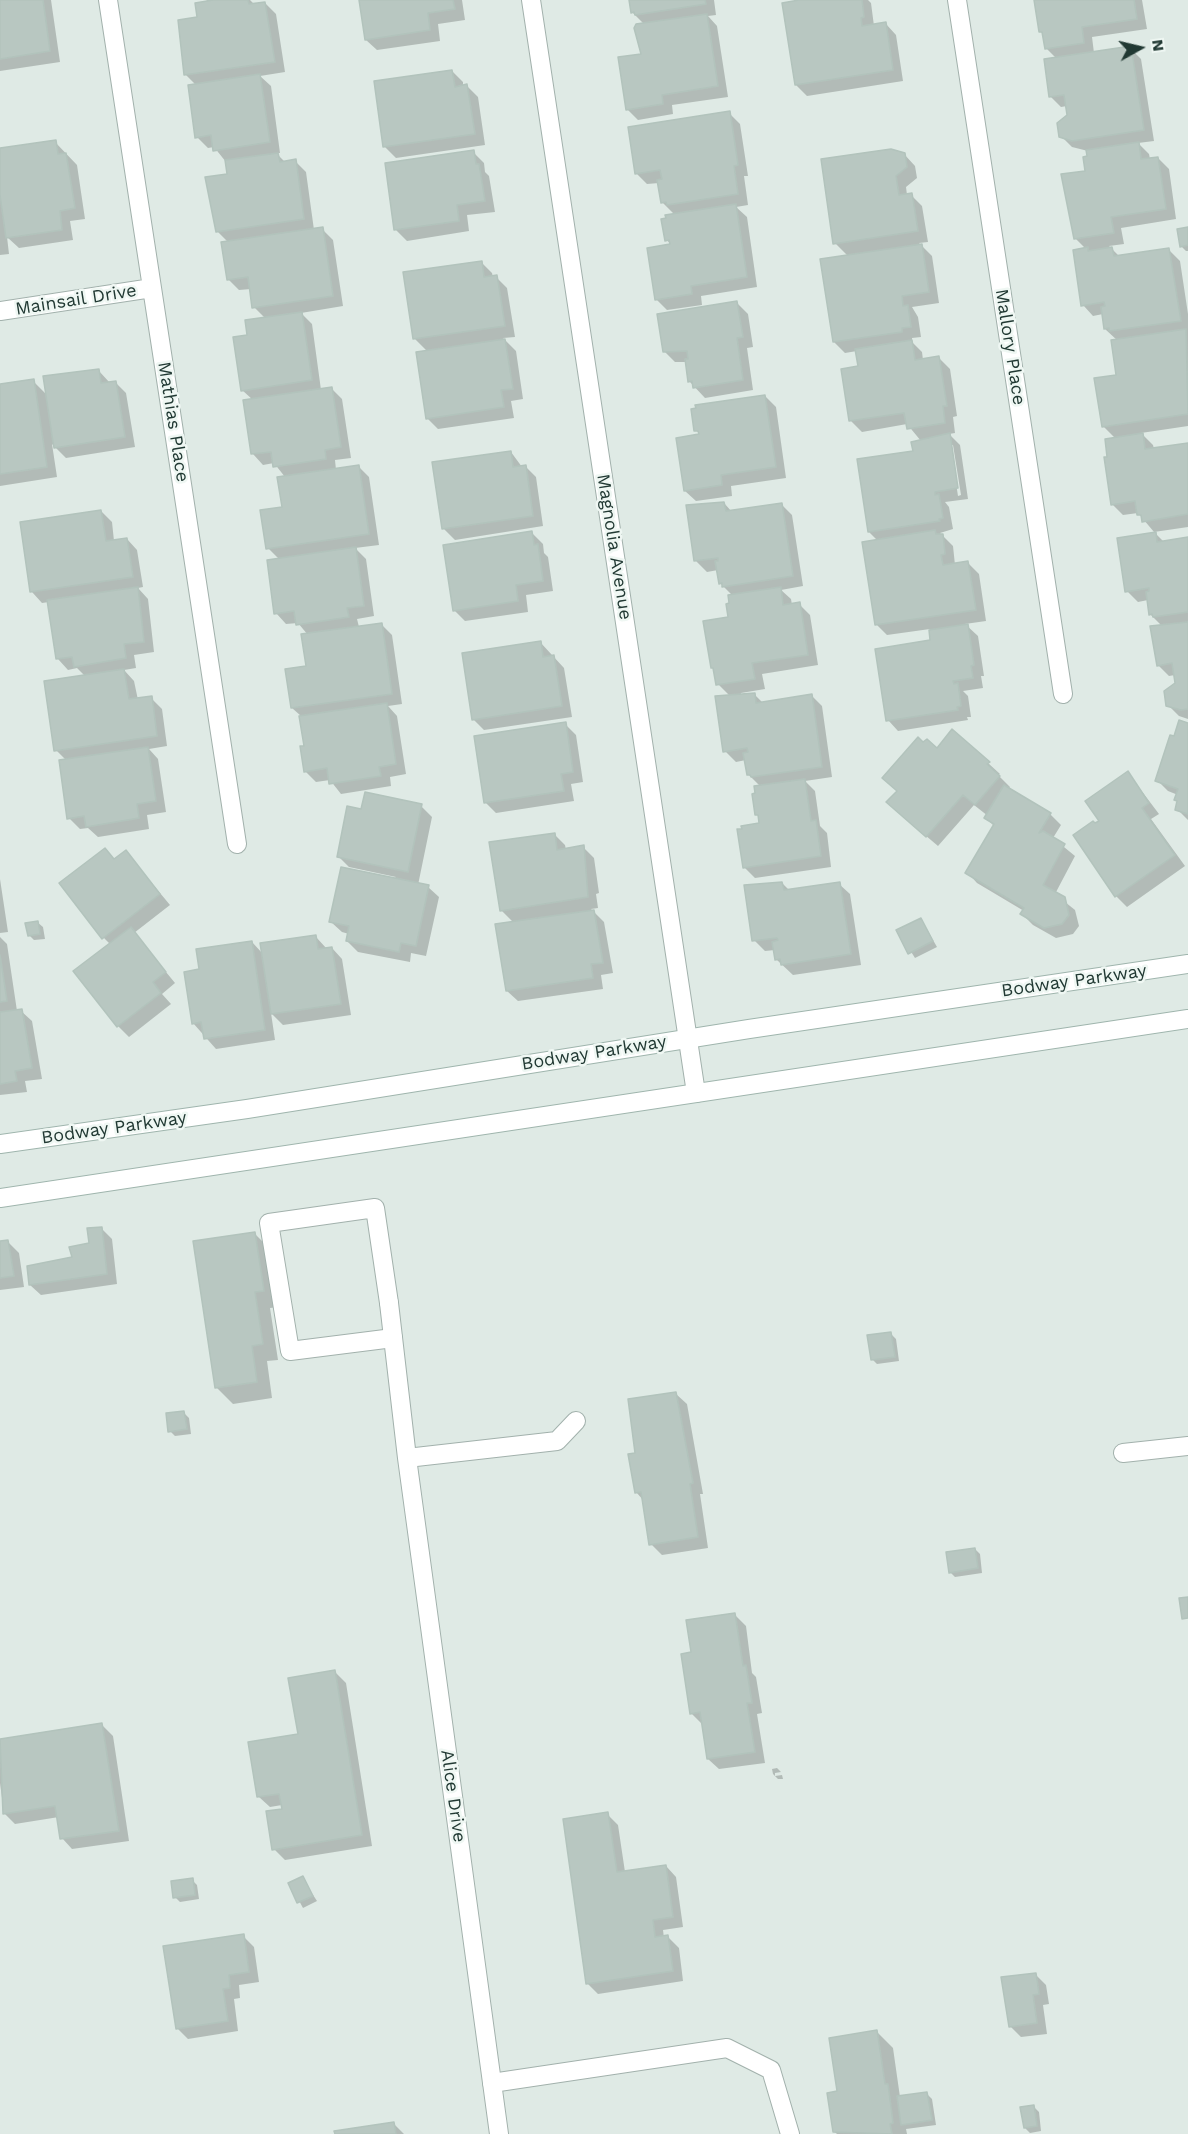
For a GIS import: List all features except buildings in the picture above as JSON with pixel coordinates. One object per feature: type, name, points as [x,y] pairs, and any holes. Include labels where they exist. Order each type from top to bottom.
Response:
[{"type":"street","name":"Mathias Place","points":[[108,0],[237,844]]},
{"type":"street","name":"Magnolia Avenue","points":[[531,0],[696,1093]]},
{"type":"street","name":"Mallory Place","points":[[957,0],[1062,694]]},
{"type":"street","name":"Mainsail Drive","points":[[0,311],[152,288]]},
{"type":"street","name":"Bodway Parkway","points":[[0,1144],[259,1108],[687,1038],[1188,964]]},
{"type":"street","points":[[0,1198],[1188,1019]]},
{"type":"street","name":"Alice Drive","points":[[393,1338],[290,1351],[269,1223],[375,1208],[389,1304],[499,2134]]},
{"type":"street","points":[[408,1458],[557,1441],[576,1421]]},
{"type":"street","points":[[1123,1453],[1188,1446]]},
{"type":"street","points":[[492,2083],[727,2048],[771,2070],[790,2134]]}]
